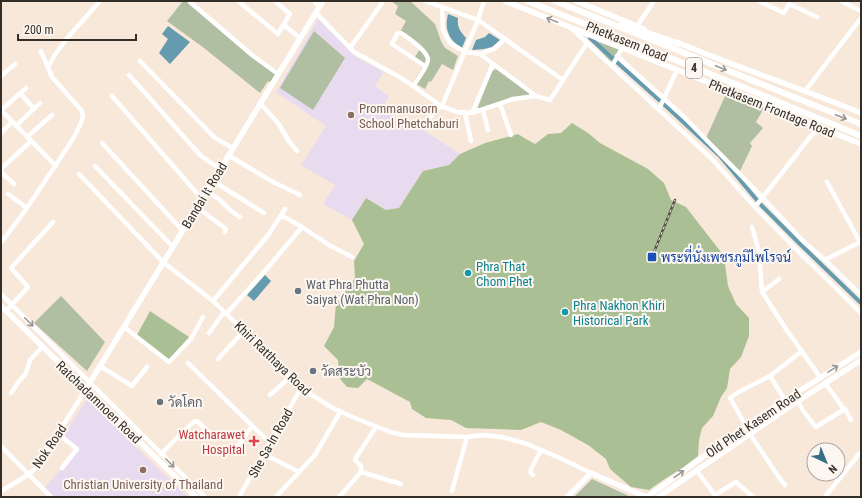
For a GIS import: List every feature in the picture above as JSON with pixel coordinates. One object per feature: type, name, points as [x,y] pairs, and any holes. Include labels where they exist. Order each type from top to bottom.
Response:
[{"type":"highway","name":"Phetkasem Road","points":[[527,1],[859,135]]},
{"type":"highway","name":"Phetkasem Road","points":[[555,1],[861,124]]},
{"type":"highway","points":[[566,6],[680,44]]},
{"type":"highway","points":[[716,86],[859,135]]},
{"type":"main road","name":"Bandai It Road","points":[[86,389],[322,1]]},
{"type":"main road","name":"Phetkasem Frontage Road","points":[[505,1],[861,144]]},
{"type":"main road","name":"Phetkasem Frontage Road","points":[[576,1],[680,44],[861,113]]},
{"type":"main road","points":[[758,74],[861,117]]},
{"type":"main road","name":"Ratchadamnoen Road","points":[[1,306],[196,497]]},
{"type":"main road","name":"Old Phet Kasem Road","points":[[647,497],[746,426],[861,352]]},
{"type":"main road","name":"Old Phet Kasem Road","points":[[658,497],[798,401],[861,360]]},
{"type":"main road","points":[[566,497],[590,473]]},
{"type":"main road","name":"Khiri Ratthaya Road","points":[[590,473],[647,497]]},
{"type":"street","points":[[48,66],[69,36],[100,1]]},
{"type":"street","points":[[238,1],[278,34],[290,14],[274,1]]},
{"type":"street","points":[[314,1],[319,7]]},
{"type":"street","points":[[425,1],[478,20],[563,80]]},
{"type":"street","points":[[425,122],[441,106],[478,20],[484,1]]},
{"type":"street","points":[[637,26],[654,1]]},
{"type":"street","points":[[758,1],[784,13],[789,4],[817,17]]},
{"type":"street","points":[[841,1],[861,11]]},
{"type":"street","points":[[190,2],[252,55],[278,74]]},
{"type":"street","points":[[350,48],[382,3]]},
{"type":"street","points":[[442,7],[443,30],[450,43],[464,52],[480,54],[494,49],[505,39]]},
{"type":"street","points":[[316,13],[357,54],[403,79],[441,106],[457,112],[472,114],[512,99],[536,96]]},
{"type":"street","points":[[805,91],[861,18]]},
{"type":"street","points":[[284,25],[300,38]]},
{"type":"street","points":[[569,27],[613,65],[711,158],[790,243],[861,313]]},
{"type":"street","points":[[413,86],[426,66],[428,60],[427,56],[423,50],[402,33],[398,34],[392,44],[426,66]]},
{"type":"street","points":[[480,54],[536,96],[550,100],[587,43]]},
{"type":"street","points":[[613,65],[622,48]]},
{"type":"street","points":[[1,243],[27,208],[73,140],[83,116],[82,111],[52,77],[41,51]]},
{"type":"street","points":[[617,57],[684,117],[803,241],[825,260],[861,296]]},
{"type":"street","points":[[140,61],[215,138],[233,148]]},
{"type":"street","points":[[1,76],[14,64]]},
{"type":"street","points":[[472,114],[493,64]]},
{"type":"street","points":[[659,108],[677,70]]},
{"type":"street","points":[[129,76],[201,156],[220,169]]},
{"type":"street","points":[[26,88],[1,110],[56,166]]},
{"type":"street","points":[[20,94],[34,109]]},
{"type":"street","points":[[112,96],[202,199]]},
{"type":"street","points":[[16,126],[40,103]]},
{"type":"street","points":[[260,103],[278,122],[288,140],[297,151]]},
{"type":"street","points":[[500,104],[511,135]]},
{"type":"street","points":[[484,110],[488,130]]},
{"type":"street","points":[[466,113],[471,141]]},
{"type":"street","points":[[27,137],[52,114]]},
{"type":"street","points":[[1,134],[12,122]]},
{"type":"street","points":[[756,206],[818,127]]},
{"type":"street","points":[[14,184],[1,171],[31,141]]},
{"type":"street","points":[[102,143],[183,231]]},
{"type":"street","points":[[228,155],[274,182],[300,195]]},
{"type":"street","points":[[95,166],[173,247]]},
{"type":"street","name":"Khiri Ratthaya Road","points":[[79,174],[164,262],[213,301],[301,388],[331,407],[376,427],[404,435],[467,437],[484,435],[527,444],[590,473]]},
{"type":"street","points":[[213,181],[264,213]]},
{"type":"street","points":[[825,260],[860,243],[827,182]]},
{"type":"street","points":[[207,191],[240,217]]},
{"type":"street","points":[[8,194],[27,208]]},
{"type":"street","points":[[197,207],[225,228],[225,232]]},
{"type":"street","points":[[213,301],[269,234],[285,209]]},
{"type":"street","points":[[281,215],[302,226],[329,245],[352,257]]},
{"type":"street","points":[[6,311],[28,287],[11,268],[53,222]]},
{"type":"street","points":[[209,333],[225,313],[264,272],[302,226]]},
{"type":"street","points":[[752,227],[759,252],[762,292],[820,377]]},
{"type":"street","points":[[762,292],[779,279]]},
{"type":"street","points":[[1,294],[205,497]]},
{"type":"street","points":[[124,327],[169,362],[191,339],[204,317]]},
{"type":"street","points":[[218,359],[244,331]]},
{"type":"street","points":[[11,393],[26,373],[30,360],[47,340]]},
{"type":"street","points":[[746,426],[730,398],[759,380],[770,376],[802,351]]},
{"type":"street","points":[[188,364],[270,443]]},
{"type":"street","points":[[100,366],[132,386],[147,367]]},
{"type":"street","points":[[770,376],[785,400]]},
{"type":"street","points":[[270,395],[290,377]]},
{"type":"street","points":[[825,383],[845,409],[851,420]]},
{"type":"street","name":"She Sa-In Road","points":[[239,497],[301,388]]},
{"type":"street","name":"Nok Road","points":[[1,491],[28,475],[37,467],[86,389]]},
{"type":"street","points":[[798,401],[802,409],[816,427],[843,410],[843,408]]},
{"type":"street","points":[[276,497],[315,455],[340,412]]},
{"type":"street","points":[[161,454],[194,422],[198,422],[212,435]]},
{"type":"street","points":[[237,447],[252,426]]},
{"type":"street","points":[[340,497],[361,472],[362,466],[355,460],[356,456],[376,427]]},
{"type":"street","points":[[58,434],[77,449],[62,468]]},
{"type":"street","points":[[750,434],[785,485]]},
{"type":"street","points":[[452,491],[467,437]]},
{"type":"street","points":[[1,446],[51,497]]},
{"type":"street","points":[[532,475],[531,469],[540,450]]},
{"type":"street","points":[[264,454],[299,472]]},
{"type":"street","points":[[825,497],[860,454]]},
{"type":"street","points":[[697,470],[715,495],[736,482],[753,497]]},
{"type":"street","points":[[361,472],[401,484]]},
{"type":"shaded area","name":"Prommanusorn School Phetchaburi","points":[[318,19],[356,57],[384,72],[375,86],[389,96],[382,109],[402,122],[414,124],[460,154],[449,165],[423,171],[399,208],[387,210],[366,198],[352,220],[323,204],[335,185],[301,165],[326,126],[276,92]]},
{"type":"shaded area","points":[[87,399],[188,497],[55,497],[45,487],[78,451],[62,438]]},
{"type":"green space","points":[[183,1],[189,1],[188,3],[276,74],[270,82],[268,81],[260,93],[204,48],[167,21]]},
{"type":"green space","points":[[391,1],[410,1],[435,24],[445,48],[458,56],[453,70],[442,64],[425,89],[413,82],[423,67],[413,60],[420,49],[399,34],[406,21],[395,14],[398,6]]},
{"type":"green space","points":[[314,31],[345,58],[313,110],[280,88]]},
{"type":"green space","points":[[588,38],[620,50],[612,63]]},
{"type":"green space","points":[[496,69],[529,93],[529,95],[479,109],[478,107],[492,71]]},
{"type":"green space","points":[[727,92],[764,108],[756,122],[763,128],[750,143],[752,146],[740,171],[706,138]]},
{"type":"green space","points":[[572,123],[600,143],[648,169],[664,183],[671,200],[686,207],[724,256],[728,286],[736,304],[749,318],[749,336],[741,357],[730,369],[727,388],[721,397],[713,416],[702,428],[699,440],[698,456],[649,490],[631,487],[610,469],[606,459],[588,445],[561,430],[541,422],[521,430],[466,428],[451,420],[426,418],[412,409],[410,402],[367,379],[358,388],[347,387],[340,379],[338,360],[324,346],[334,327],[336,304],[355,278],[354,261],[364,244],[352,220],[366,198],[386,210],[399,208],[423,171],[449,165],[460,154],[485,143],[518,134],[535,144],[548,134],[561,133]]},
{"type":"green space","points":[[61,296],[105,342],[87,371],[34,323]]},
{"type":"green space","points":[[150,311],[189,337],[169,360],[137,335]]},
{"type":"green space","points":[[592,479],[631,497],[574,497]]},
{"type":"water","points":[[448,14],[458,18],[459,29],[466,38],[462,48],[454,42],[447,30]]},
{"type":"water","points":[[168,26],[190,42],[170,64],[159,53],[168,39],[162,34]]},
{"type":"water","points":[[489,33],[500,40],[492,47],[472,50],[476,40],[485,37]]},
{"type":"water","points":[[265,275],[271,281],[254,301],[247,295]]},
{"type":"waterway","points":[[590,38],[720,156],[761,205],[861,303]]},
{"type":"railway","points":[[652,257],[675,200]]},
{"type":"place","name":"Prommanusorn School Phetchaburi","points":[[351,115]]},
{"type":"place","name":"พระที่นั่งเพชรภูมิไพโรจน์","points":[[652,257]]},
{"type":"place","name":"Phra That Chom Phet","points":[[468,273]]},
{"type":"place","name":"Wat Phra Phutta Saiyat (Wat Phra Non)","points":[[298,291]]},
{"type":"place","name":"Phra Nakhon Khiri Historical Park","points":[[565,312]]},
{"type":"place","name":"วัดสระบัว","points":[[313,371]]},
{"type":"place","name":"วัดโคก","points":[[160,402]]},
{"type":"place","name":"Watcharawet Hospital","points":[[254,441]]},
{"type":"place","name":"Christian University of Thailand","points":[[143,470]]}]
